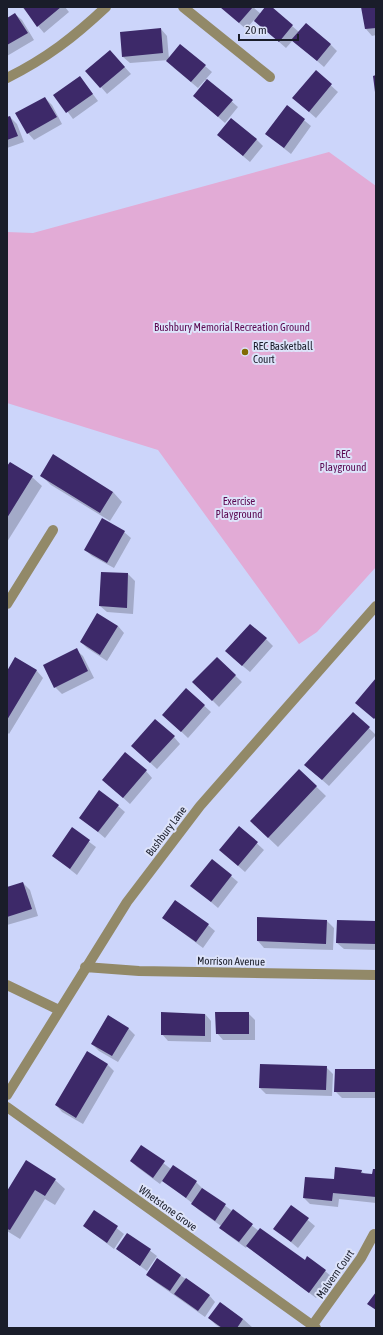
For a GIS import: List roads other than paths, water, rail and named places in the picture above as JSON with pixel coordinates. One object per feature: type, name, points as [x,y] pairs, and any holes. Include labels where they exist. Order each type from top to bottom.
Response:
[{"type":"street","points":[[7,78],[37,63],[76,35],[106,7]]},
{"type":"street","points":[[182,7],[270,77]]},
{"type":"street","points":[[7,604],[53,530]]},
{"type":"street","name":"Bushbury Lane","points":[[7,1095],[85,967],[127,902],[200,806],[376,606]]},
{"type":"street","name":"Morrison Avenue","points":[[85,967],[139,971],[376,975]]},
{"type":"street","points":[[7,985],[59,1010]]},
{"type":"street","name":"Whetstone Grove","points":[[7,1107],[314,1327]]},
{"type":"street","name":"Malvern Court","points":[[314,1327],[362,1258],[374,1234]]},
{"type":"place","name":"REC Basketball Court","points":[[245,352]]},
{"type":"park label","name":"Bushbury Memorial Recreation Ground","points":[[232,327]]},
{"type":"park label","name":"REC Playground","points":[[343,460]]},
{"type":"park label","name":"Exercise Playground","points":[[239,507]]}]
